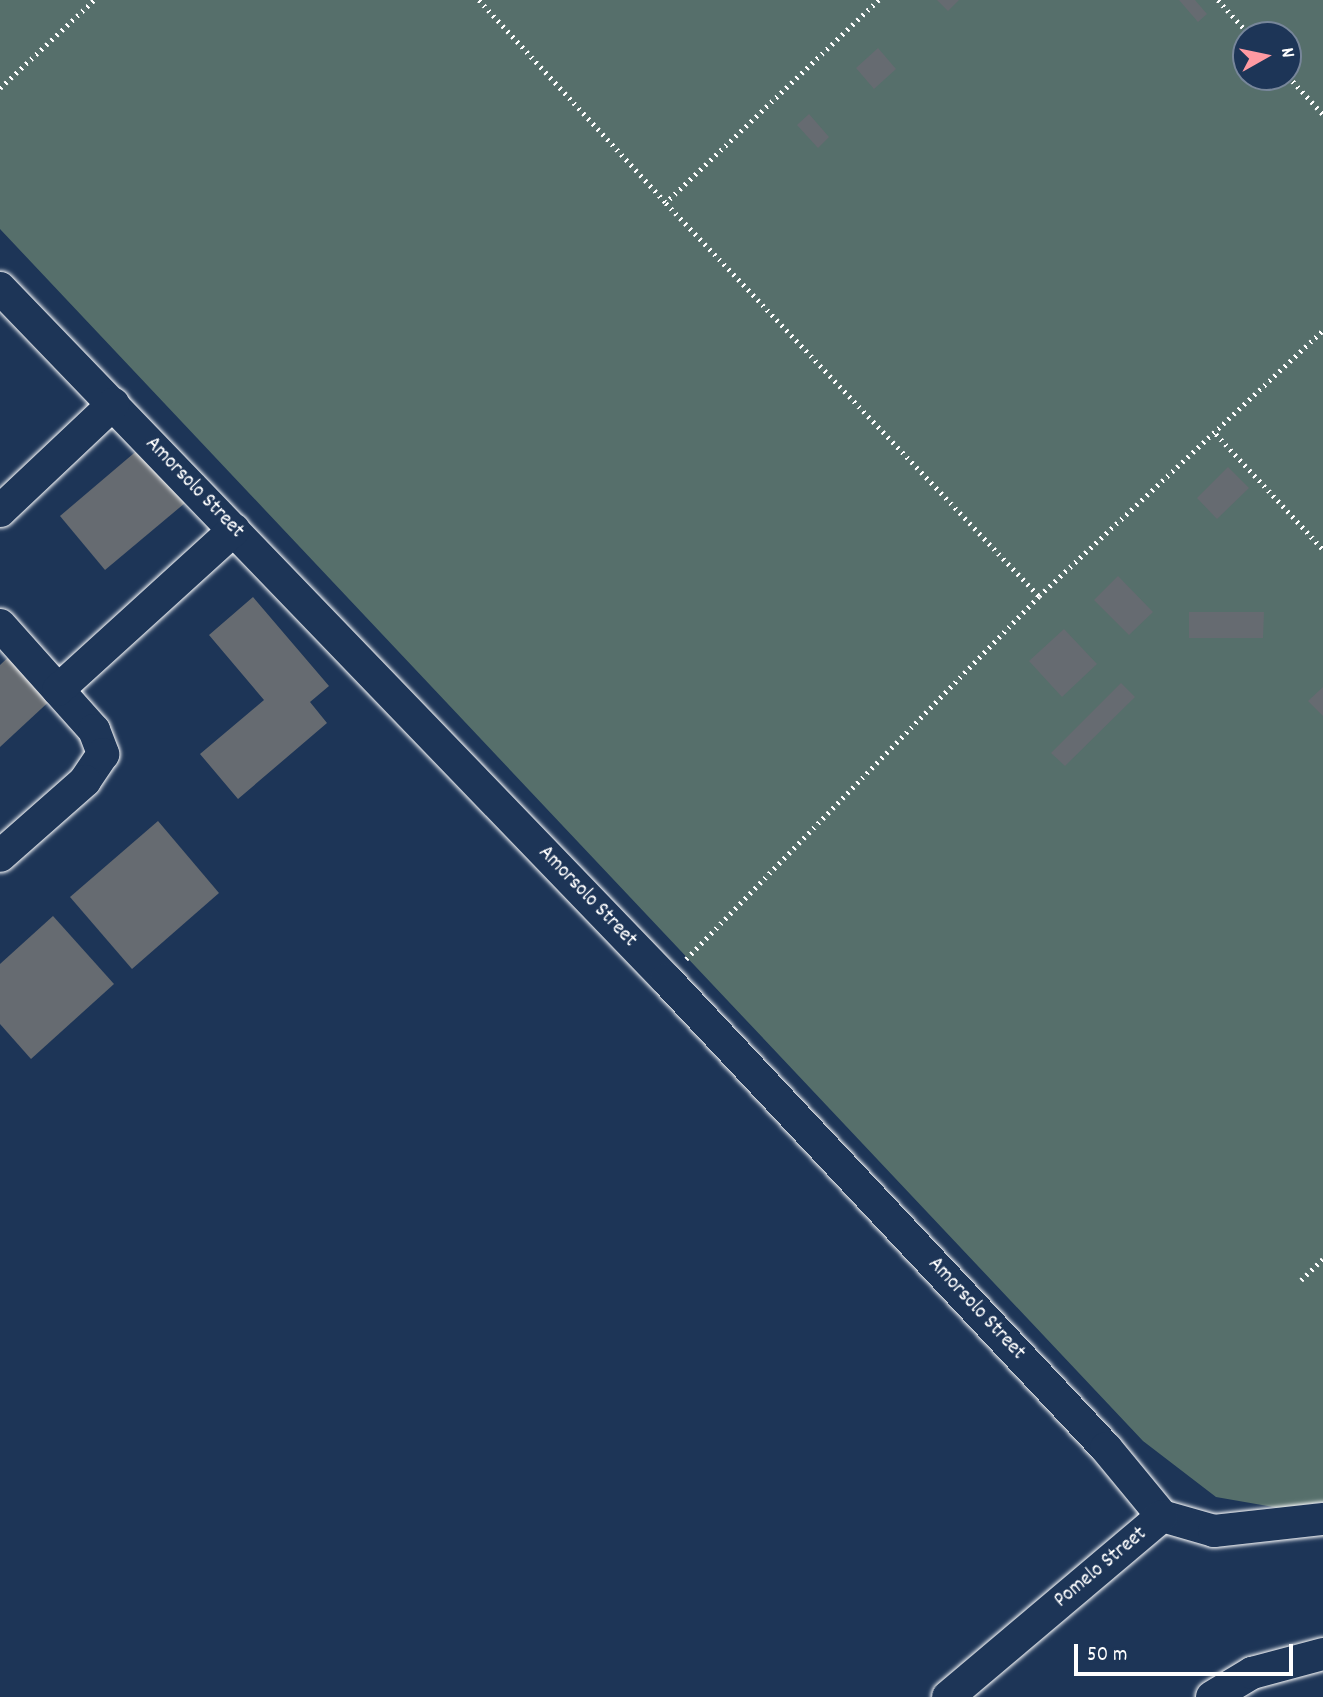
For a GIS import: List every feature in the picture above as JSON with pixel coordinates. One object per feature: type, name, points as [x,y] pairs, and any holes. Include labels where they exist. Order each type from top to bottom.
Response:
[{"type":"street","name":"Amorsolo Street","points":[[0,288],[666,979],[1106,1448],[1162,1517]]},
{"type":"street","points":[[0,511],[113,404]]},
{"type":"street","points":[[58,690],[234,530]]},
{"type":"street","points":[[0,625],[94,730],[103,754],[85,781],[0,856]]},
{"type":"street","name":"Pomelo Street","points":[[948,1697],[1162,1517],[1214,1531],[1323,1519]]},
{"type":"street","points":[[1212,1697],[1252,1673],[1323,1654]]},
{"type":"path","points":[[0,88],[94,0]]},
{"type":"path","points":[[479,0],[666,204],[1039,596]]},
{"type":"path","points":[[666,204],[879,0]]},
{"type":"path","points":[[1218,0],[1237,21]]},
{"type":"path","points":[[1302,91],[1323,114]]},
{"type":"path","points":[[666,979],[1039,596],[1216,434],[1323,330]]},
{"type":"path","points":[[1216,434],[1323,549]]},
{"type":"path","points":[[1301,1280],[1323,1259]]},
{"type":"green space","points":[[0,0],[1323,0],[1323,1502],[1279,1508],[1216,1497],[1143,1441],[0,229]]},
{"type":"building","points":[[937,0],[959,0],[948,11]]},
{"type":"building","points":[[1179,0],[1195,0],[1207,14],[1198,22]]},
{"type":"building","points":[[878,48],[896,69],[874,89],[856,68]]},
{"type":"building","points":[[809,114],[829,137],[818,148],[797,125]]},
{"type":"building","points":[[140,448],[185,503],[105,570],[60,516]]},
{"type":"building","points":[[1228,467],[1249,488],[1217,519],[1197,498]]},
{"type":"building","points":[[1118,576],[1153,612],[1129,635],[1094,600]]},
{"type":"building","points":[[253,597],[329,686],[310,702],[327,723],[238,799],[200,754],[264,700],[209,635]]},
{"type":"building","points":[[1189,612],[1264,612],[1263,638],[1189,638]]},
{"type":"building","points":[[1064,629],[1097,664],[1062,697],[1029,661]]},
{"type":"building","points":[[15,651],[55,696],[0,747],[0,665]]},
{"type":"building","points":[[1121,683],[1135,697],[1065,766],[1051,753]]},
{"type":"building","points":[[1323,687],[1323,716],[1308,701]]},
{"type":"building","points":[[158,821],[219,893],[132,969],[70,897]]},
{"type":"building","points":[[53,916],[114,984],[31,1059],[0,1024],[0,964]]}]
